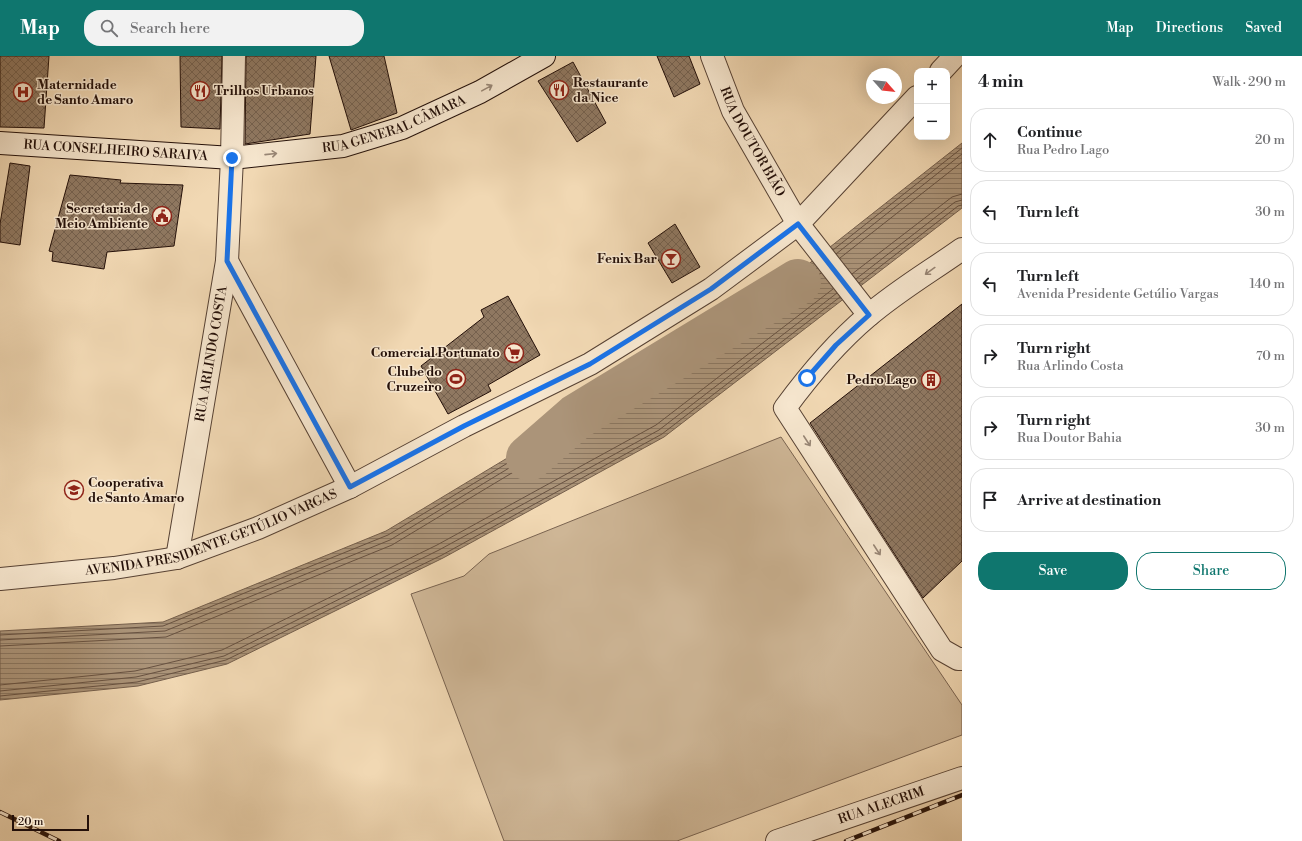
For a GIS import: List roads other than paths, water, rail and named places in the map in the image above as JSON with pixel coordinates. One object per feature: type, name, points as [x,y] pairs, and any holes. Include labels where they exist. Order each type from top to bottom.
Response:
[{"type":"street","points":[[227,261],[232,158],[234,56]]},
{"type":"street","name":"RUA GENERAL CÂMARA","points":[[232,158],[343,146],[402,128],[480,92],[544,56]]},
{"type":"street","name":"RUA DOUTOR BIÃO","points":[[712,56],[733,111],[804,232],[857,297],[869,315]]},
{"type":"street","points":[[944,68],[955,56]]},
{"type":"street","name":"AVENIDA PRESIDENTE GETÚLIO VARGAS","points":[[0,579],[114,568],[177,558],[258,528],[350,487],[464,426],[590,364],[804,232],[914,101]]},
{"type":"street","name":"RUA CONSELHEIRO SARAIVA","points":[[0,142],[232,158]]},
{"type":"street","points":[[960,659],[942,650],[785,408],[807,378],[836,345],[869,315],[962,248]]},
{"type":"street","name":"RUA ARLINDO COSTA","points":[[227,261],[350,487]]},
{"type":"street","name":"RUA ARLINDO COSTA","points":[[177,558],[227,261]]},
{"type":"street","name":"RUA ALECRIM","points":[[777,841],[962,778]]},
{"type":"water","points":[[962,143],[962,208],[664,437],[443,558],[227,664],[138,686],[0,700],[0,631],[163,622],[386,531],[740,318]]},
{"type":"waterway","points":[[529,458],[576,417],[798,282]]},
{"type":"railway","points":[[846,841],[962,795]]},
{"type":"railway","points":[[0,812],[59,841]]},
{"type":"place","name":"Restaurante da Nice","points":[[559,90]]},
{"type":"place","name":"Trilhos Urbanos","points":[[200,91]]},
{"type":"place","name":"Maternidade de Santo Amaro","points":[[23,92]]},
{"type":"place","name":"Secretaria de Meio Ambiente","points":[[162,216]]},
{"type":"place","name":"Fenix Bar","points":[[671,259]]},
{"type":"place","name":"Comercial Portunato","points":[[514,353]]},
{"type":"place","name":"Clube do Cruzeiro","points":[[456,379]]},
{"type":"place","name":"Pedro Lago","points":[[931,380]]},
{"type":"place","name":"Cooperativa de Santo Amaro","points":[[74,490]]}]
